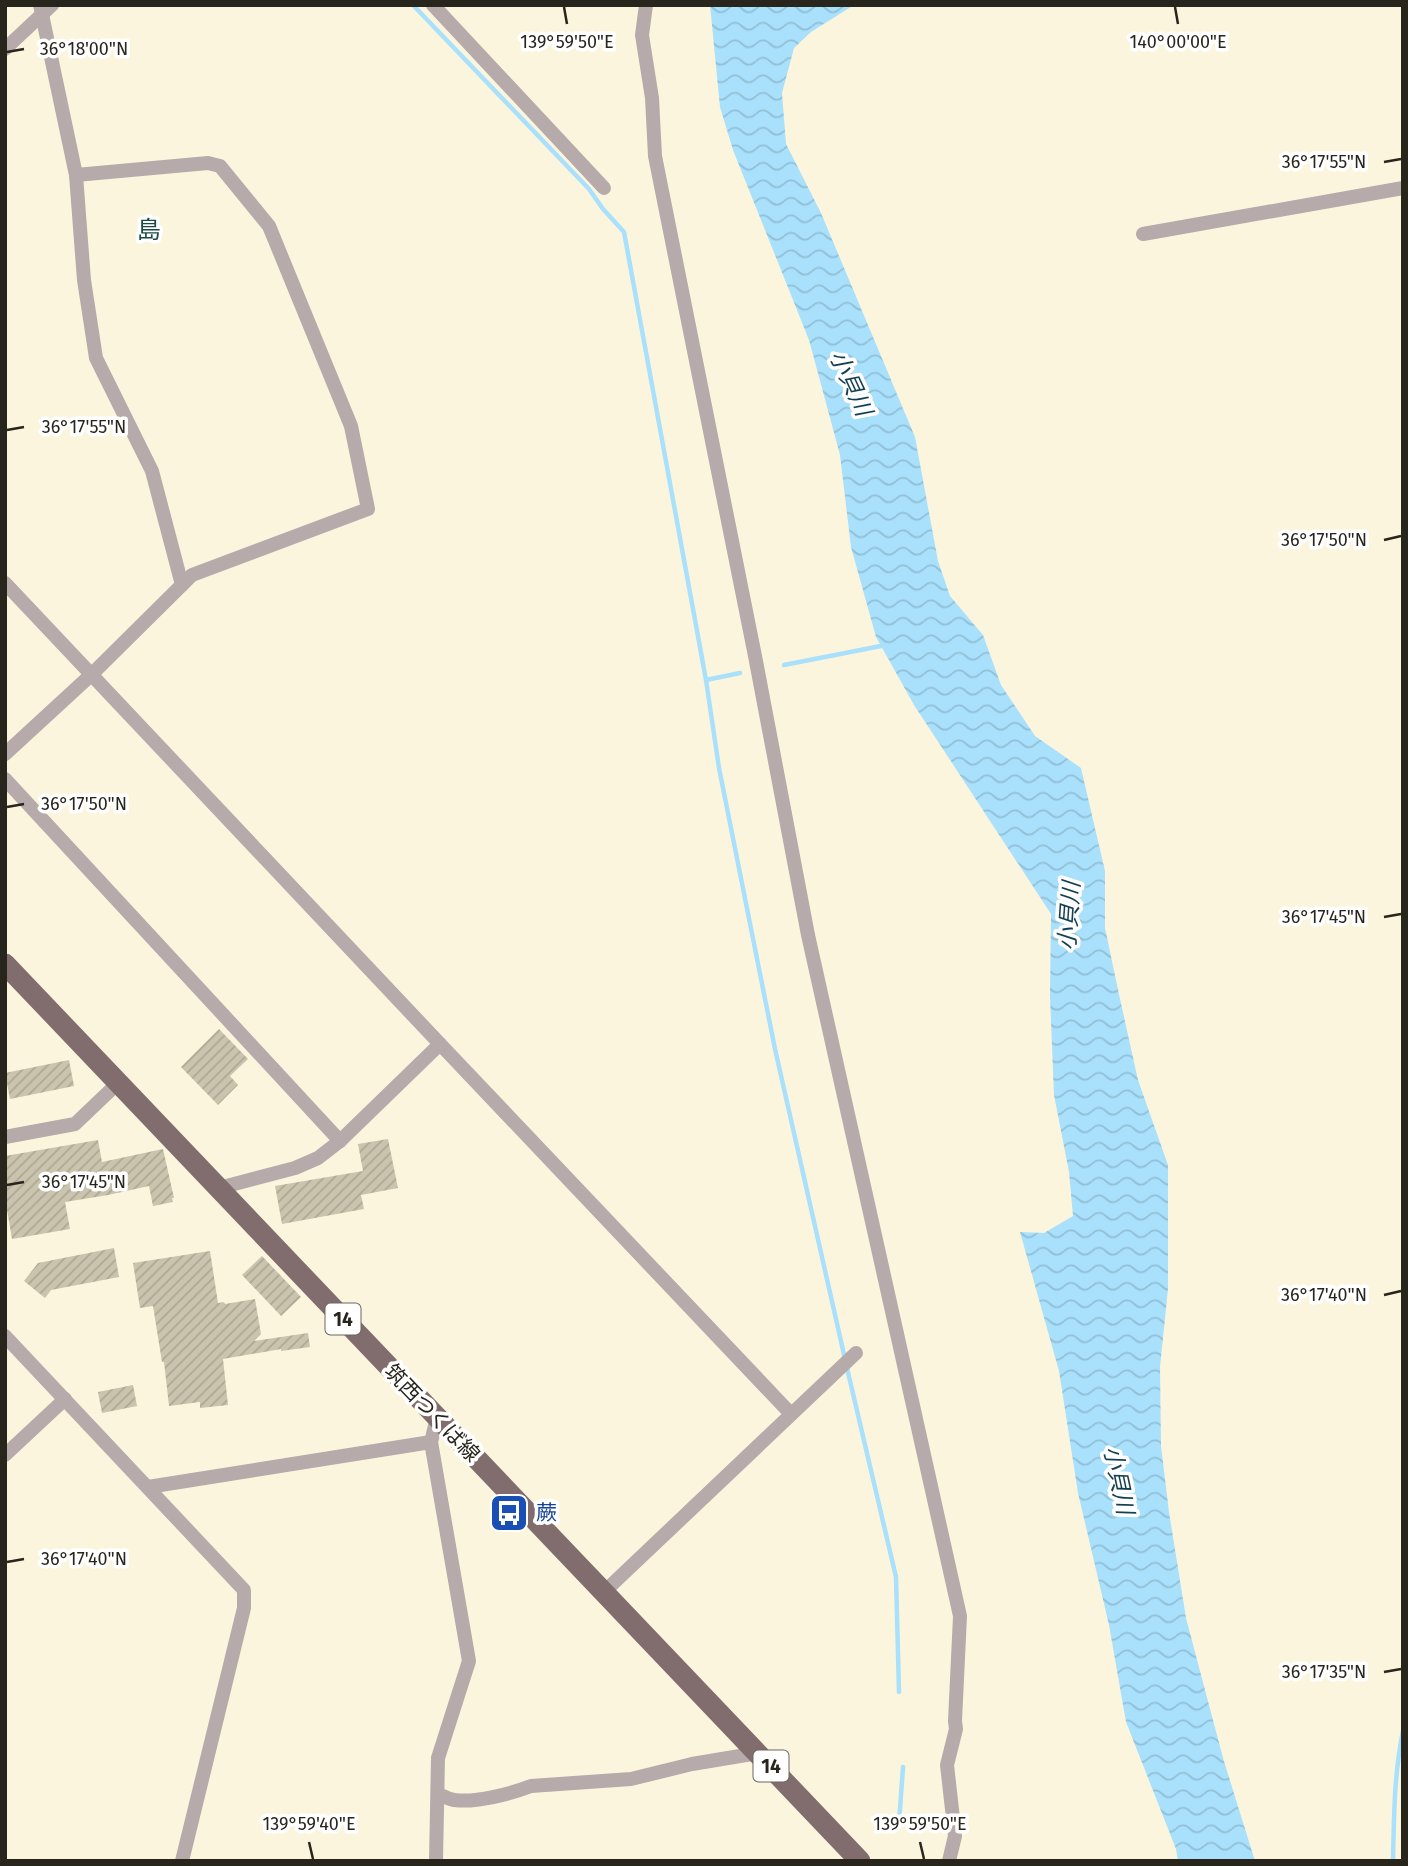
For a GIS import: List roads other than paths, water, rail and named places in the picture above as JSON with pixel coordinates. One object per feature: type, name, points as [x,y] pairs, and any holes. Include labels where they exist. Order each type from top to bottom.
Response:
[{"type":"main road","name":"筑西つくば線","points":[[5,964],[860,1861]]},
{"type":"street","points":[[433,5],[604,188]]},
{"type":"street","points":[[646,5],[642,35],[652,98],[655,156],[808,935],[960,1616],[956,1730],[947,1765],[955,1836],[949,1861]]},
{"type":"street","points":[[5,49],[45,9]]},
{"type":"street","points":[[45,9],[76,175],[85,279],[96,358],[152,471],[182,585]]},
{"type":"street","points":[[5,754],[92,674],[192,575],[368,509],[351,426],[269,226],[220,166],[208,163],[76,175]]},
{"type":"street","points":[[1143,234],[1403,188]]},
{"type":"street","points":[[5,583],[791,1414]]},
{"type":"street","points":[[5,779],[340,1142]]},
{"type":"street","points":[[219,1188],[295,1168],[317,1158],[340,1142],[440,1044]]},
{"type":"street","points":[[5,1137],[75,1124],[118,1083]]},
{"type":"street","points":[[5,1336],[244,1590],[244,1608],[182,1861]]},
{"type":"street","points":[[604,1592],[854,1356]]},
{"type":"street","points":[[5,1455],[65,1399]]},
{"type":"street","points":[[436,1861],[438,1758],[468,1661],[430,1442],[437,1418]]},
{"type":"street","points":[[148,1487],[430,1442]]},
{"type":"street","points":[[438,1794],[452,1800],[473,1800],[531,1786],[631,1779],[758,1752]]},
{"type":"water","name":"小貝川","points":[[710,5],[854,5],[811,32],[794,48],[782,93],[786,144],[821,213],[915,437],[938,561],[950,596],[983,635],[1001,685],[1035,736],[1081,768],[1105,871],[1105,928],[1120,999],[1138,1080],[1168,1165],[1168,1289],[1160,1367],[1161,1446],[1169,1512],[1186,1618],[1223,1758],[1255,1861],[1178,1861],[1176,1849],[1126,1722],[1109,1625],[1078,1493],[1059,1371],[1020,1232],[1044,1233],[1073,1216],[1069,1172],[1054,1095],[1050,996],[1051,914],[914,705],[876,637],[851,547],[840,455],[809,340],[733,150],[720,107]]},
{"type":"waterway","points":[[413,5],[589,189],[624,232],[706,680],[719,768],[775,1049],[845,1359]]},
{"type":"waterway","points":[[784,665],[886,645]]},
{"type":"waterway","points":[[706,680],[740,673]]},
{"type":"waterway","points":[[847,1368],[896,1577],[899,1692]]},
{"type":"waterway","points":[[1393,1861],[1396,1779],[1403,1731]]},
{"type":"waterway","points":[[899,1823],[903,1767]]},
{"type":"place","name":"蕨","points":[[509,1513]]},
{"type":"district","name":"島","points":[[149,230]]}]
